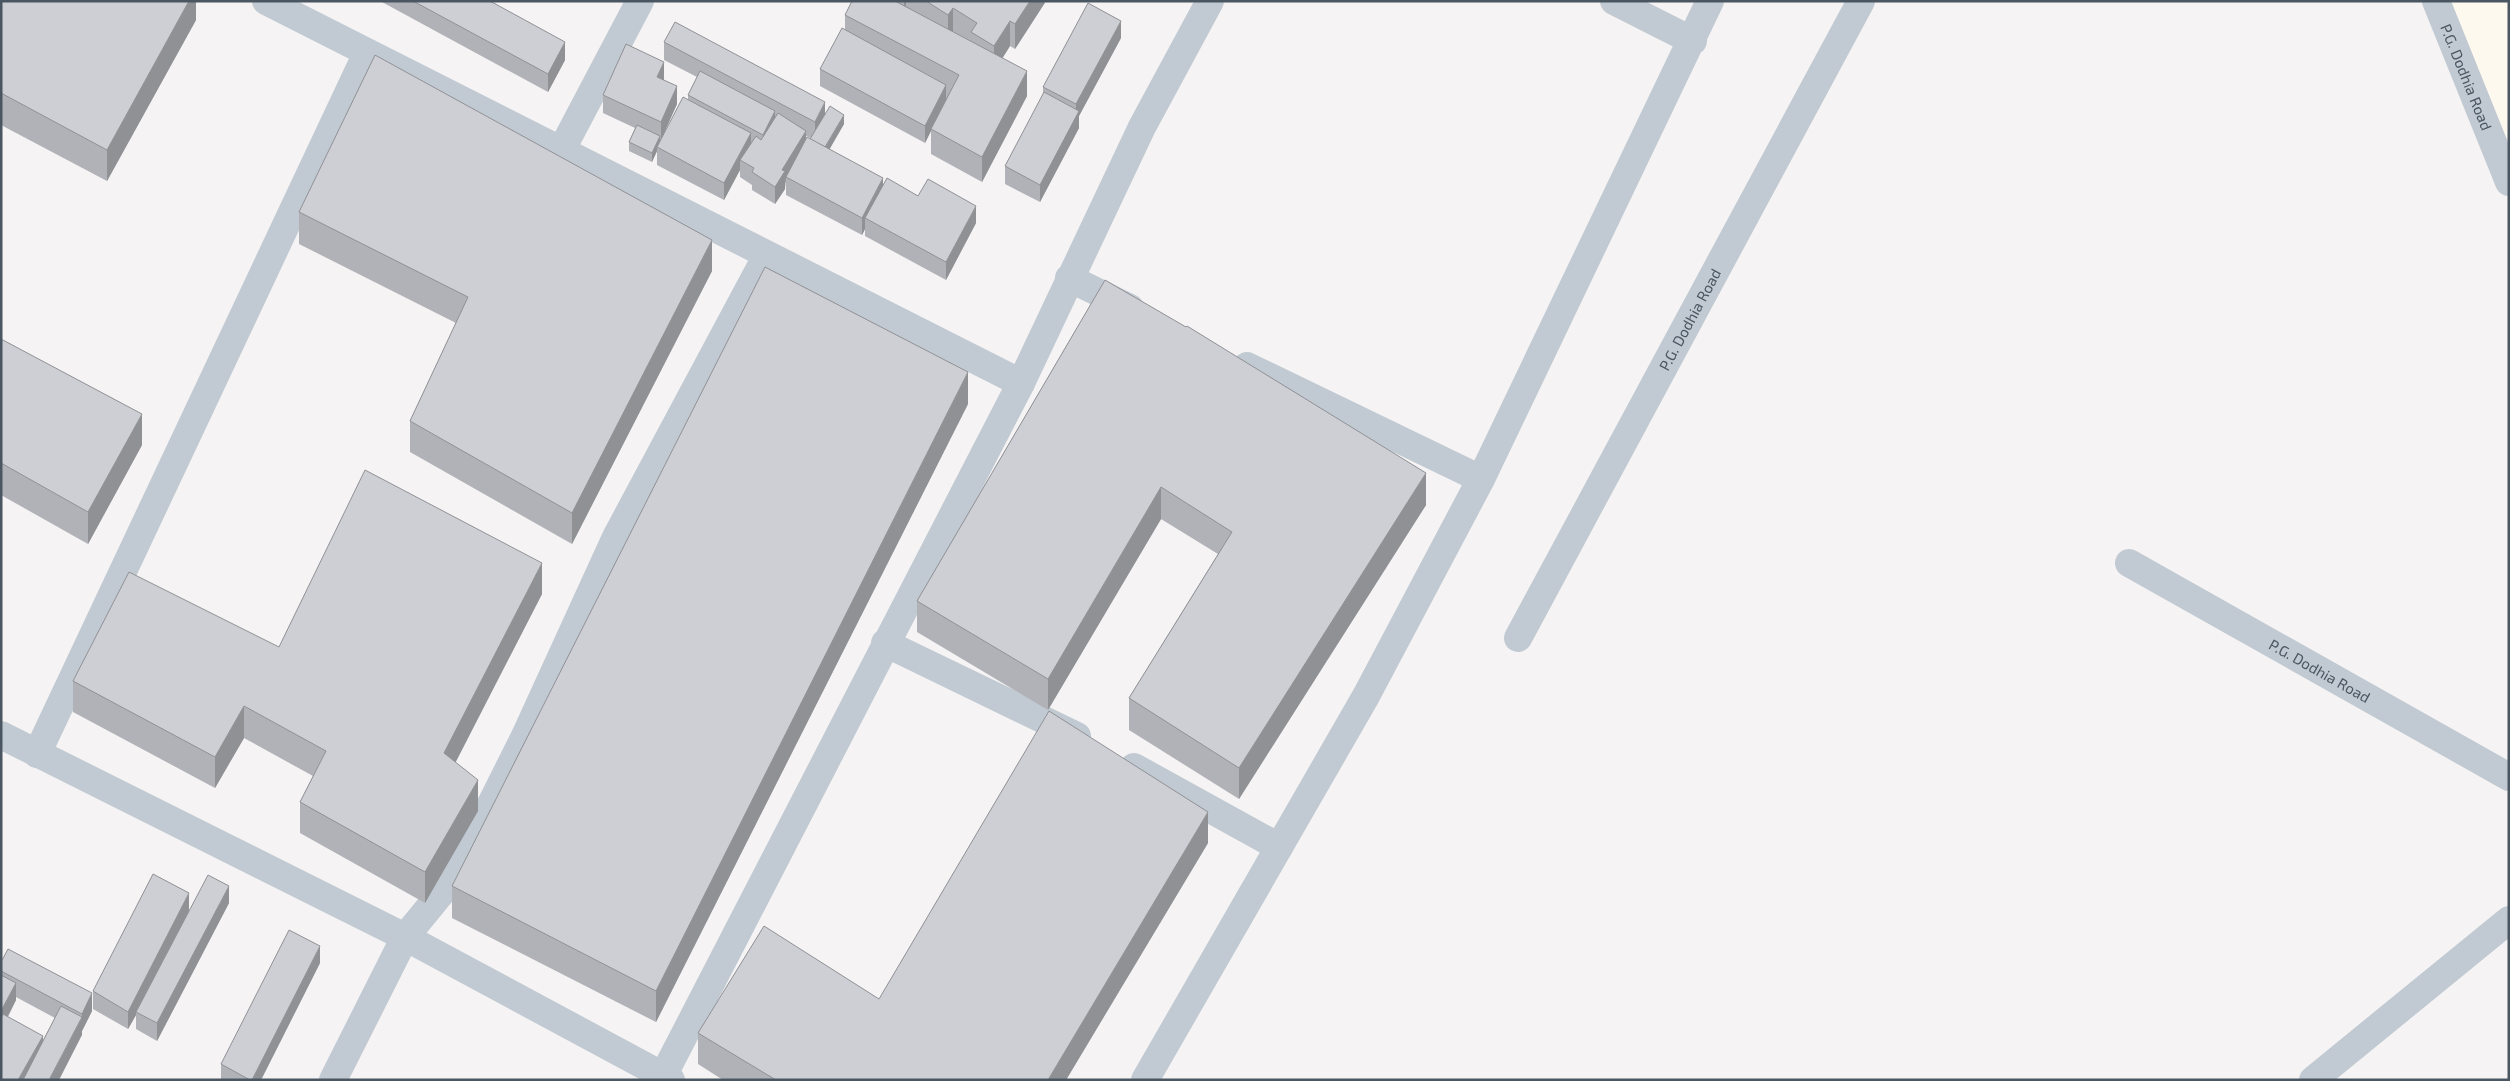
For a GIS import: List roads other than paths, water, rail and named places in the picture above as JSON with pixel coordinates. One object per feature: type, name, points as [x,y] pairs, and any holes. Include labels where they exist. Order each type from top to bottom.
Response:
[{"type":"street","points":[[266,1],[1020,383]]},
{"type":"street","points":[[561,151],[640,1]]},
{"type":"street","points":[[1,735],[405,937],[665,1078],[884,643],[1020,383],[1142,127],[1210,1]]},
{"type":"street","points":[[1614,1],[1693,41]]},
{"type":"street","points":[[1145,1080],[1366,696],[1481,479],[1693,41],[1710,1]]},
{"type":"street","name":"P.G. Dodhia Road","points":[[1518,638],[1862,1]]},
{"type":"street","name":"P.G. Dodhia Road","points":[[2436,1],[2509,182]]},
{"type":"street","points":[[37,754],[367,53]]},
{"type":"street","points":[[333,1080],[405,937],[455,876],[525,736],[616,536],[766,255]]},
{"type":"street","points":[[1069,278],[1148,317]]},
{"type":"street","points":[[1227,357],[1481,479]]},
{"type":"street","name":"P.G. Dodhia Road","points":[[2129,564],[2509,777]]},
{"type":"street","points":[[884,643],[1105,751],[1279,847]]},
{"type":"street","points":[[2313,1080],[2509,920]]}]
